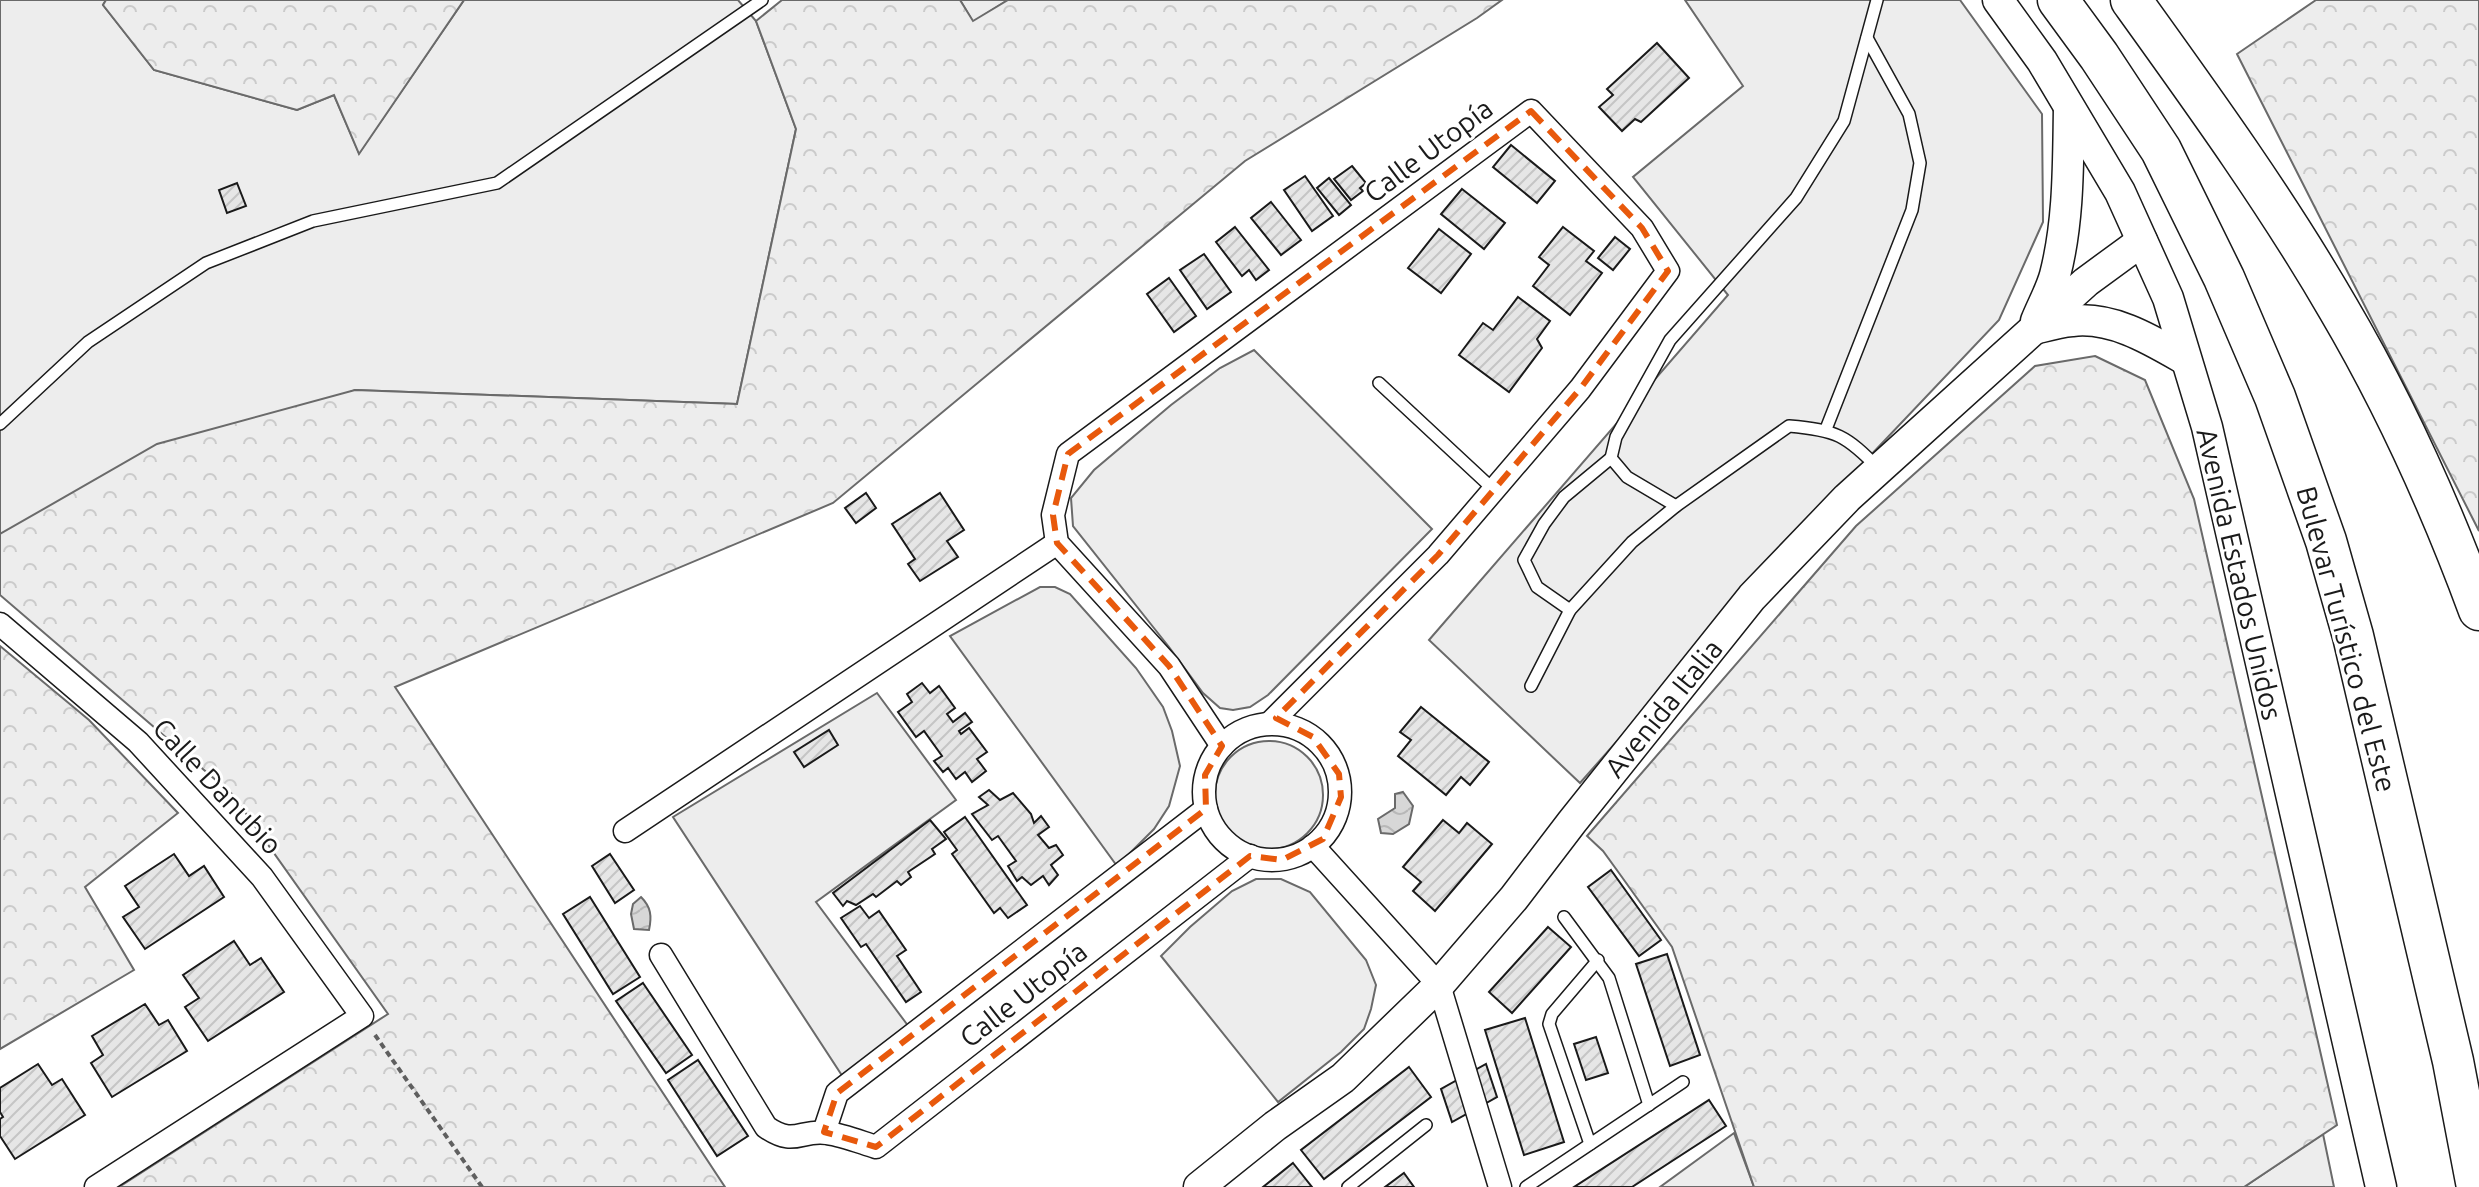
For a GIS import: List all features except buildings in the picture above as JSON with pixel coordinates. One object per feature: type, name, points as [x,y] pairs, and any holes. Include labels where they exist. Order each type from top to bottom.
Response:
[{"type":"highway","name":"Bulevar Turístico del Este","points":[[2058,0],[2161,150],[2224,278],[2275,397],[2326,541],[2353,636],[2453,1061],[2477,1187]]},
{"type":"highway","points":[[2131,0],[2274,206],[2338,308],[2384,394],[2448,530],[2479,610]]},
{"type":"highway","points":[[2453,1061],[2479,1099]]},
{"type":"street","name":"Avenida Estados Unidos","points":[[1998,0],[2042,61],[2120,192],[2168,298],[2207,427],[2381,1187]]},
{"type":"street","points":[[2032,330],[2055,277],[2061,245],[2067,196],[2069,108]]},
{"type":"street","name":"Calle Utopía","points":[[1057,543],[1053,515],[1068,454],[1531,111],[1642,228],[1668,271],[1580,389],[1438,555],[1270,723]]},
{"type":"street","name":"Avenida Italia","points":[[1199,1187],[1275,1126],[1343,1078],[1439,985],[1514,898],[1752,597],[1847,498],[2086,282],[2142,241]]},
{"type":"street","points":[[2032,330],[2074,320],[2106,324],[2139,332],[2186,360]]},
{"type":"street","points":[[625,831],[1057,543],[1169,666],[1222,746]]},
{"type":"street","name":"Calle Danubio","points":[[0,624],[148,753],[262,877],[362,1016]]},
{"type":"street","points":[[1270,723],[1292,726],[1313,737],[1329,753],[1339,774],[1341,797],[1335,819],[1323,839],[1304,853],[1282,860],[1259,859],[1237,851],[1220,837],[1209,818],[1203,796],[1205,775],[1214,754],[1229,738],[1249,727],[1270,723]]},
{"type":"street","name":"Calle Utopía","points":[[824,1132],[837,1093],[1206,809]]},
{"type":"street","points":[[1313,846],[1439,985],[1500,1187]]},
{"type":"street","name":"Calle Utopía","points":[[661,955],[766,1127],[779,1136],[794,1138],[824,1132],[876,1147],[1250,856]]},
{"type":"street","points":[[96,1187],[362,1016]]},
{"type":"lane","points":[[0,424],[88,342],[206,263],[313,221],[497,183],[762,0]]},
{"type":"lane","points":[[1570,610],[1537,587],[1524,560],[1544,524],[1564,497],[1611,458],[1616,437],[1670,340],[1796,198],[1844,121],[1877,0]]},
{"type":"lane","points":[[1826,429],[1912,210],[1920,163],[1909,114],[1867,38]]},
{"type":"lane","points":[[1379,383],[1494,490]]},
{"type":"lane","points":[[1531,686],[1570,610],[1632,542],[1676,506],[1789,426],[1826,429],[1855,445],[1879,469]]},
{"type":"lane","points":[[1611,458],[1627,477],[1676,506]]},
{"type":"lane","points":[[1564,917],[1609,978],[1649,1105]]},
{"type":"lane","points":[[1590,1144],[1549,1024],[1552,1014],[1598,960]]},
{"type":"lane","points":[[1526,1187],[1683,1082]]},
{"type":"lane","points":[[1348,1187],[1426,1125]]},
{"type":"path","points":[[362,1016],[482,1187]]},
{"type":"highlighted area","points":[[1531,111],[1642,228],[1668,271],[1580,389],[1438,555],[1276,718],[1313,737],[1339,774],[1341,797],[1323,839],[1282,860],[1250,856],[876,1147],[824,1132],[837,1093],[1206,809],[1205,775],[1222,746],[1169,666],[1057,543],[1053,515],[1068,454]]},
{"type":"shaded area","points":[[0,0],[106,0],[103,5],[154,70],[297,110],[334,95],[359,153],[464,0],[738,0],[756,21],[796,129],[737,404],[355,390],[0,534]]},
{"type":"shaded area","points":[[960,0],[1008,0],[973,22]]},
{"type":"shaded area","points":[[1685,0],[1960,0],[2042,114],[2043,222],[1999,320],[1849,478],[1580,783],[1429,640],[1728,295],[1633,177],[1743,86]]},
{"type":"shaded area","points":[[1254,350],[1432,529],[1268,695],[1250,707],[1233,710],[1220,708],[1203,693],[1073,526],[1071,498],[1094,470],[1171,405],[1220,368]]},
{"type":"shaded area","points":[[1040,587],[1055,587],[1070,594],[1136,668],[1163,707],[1172,731],[1180,766],[1169,806],[1154,829],[1117,866],[950,636]]},
{"type":"shaded area","points":[[877,693],[956,800],[816,902],[909,1027],[843,1077],[673,817]]},
{"type":"shaded area","points":[[1269,741],[1299,750],[1307,757],[1314,765],[1323,795],[1314,825],[1307,833],[1299,840],[1269,849],[1239,840],[1231,833],[1224,825],[1215,795],[1224,765],[1231,757],[1239,750]]},
{"type":"shaded area","points":[[1256,879],[1281,879],[1310,892],[1366,960],[1376,985],[1364,1029],[1341,1052],[1278,1102],[1161,956],[1232,891]]},
{"type":"shaded area","points":[[1734,1133],[1754,1187],[1660,1187]]},
{"type":"shaded area","points":[[2323,1134],[2334,1187],[2244,1187]]},
{"type":"green space","points":[[106,0],[464,0],[359,154],[334,95],[297,110],[154,70],[103,5]]},
{"type":"green space","points":[[782,0],[960,0],[973,21],[1008,0],[1502,0],[1245,161],[833,503],[395,687],[725,1187],[119,1187],[388,1014],[232,794],[0,595],[0,534],[157,444],[355,390],[737,404],[796,129],[756,21]]},
{"type":"green space","points":[[2316,0],[2479,0],[2479,531],[2237,54]]},
{"type":"green space","points":[[2095,356],[2145,380],[2194,499],[2337,1125],[2244,1187],[1754,1187],[1672,947],[1603,851],[1587,836],[1856,526],[2035,366]]},
{"type":"green space","points":[[0,646],[89,720],[178,813],[85,887],[134,970],[0,1049]]},
{"type":"water","points":[[1403,792],[1413,806],[1409,824],[1393,834],[1381,833],[1378,819],[1395,808],[1395,794]]},
{"type":"water","points":[[641,897],[650,912],[649,930],[634,929],[633,904]]}]
